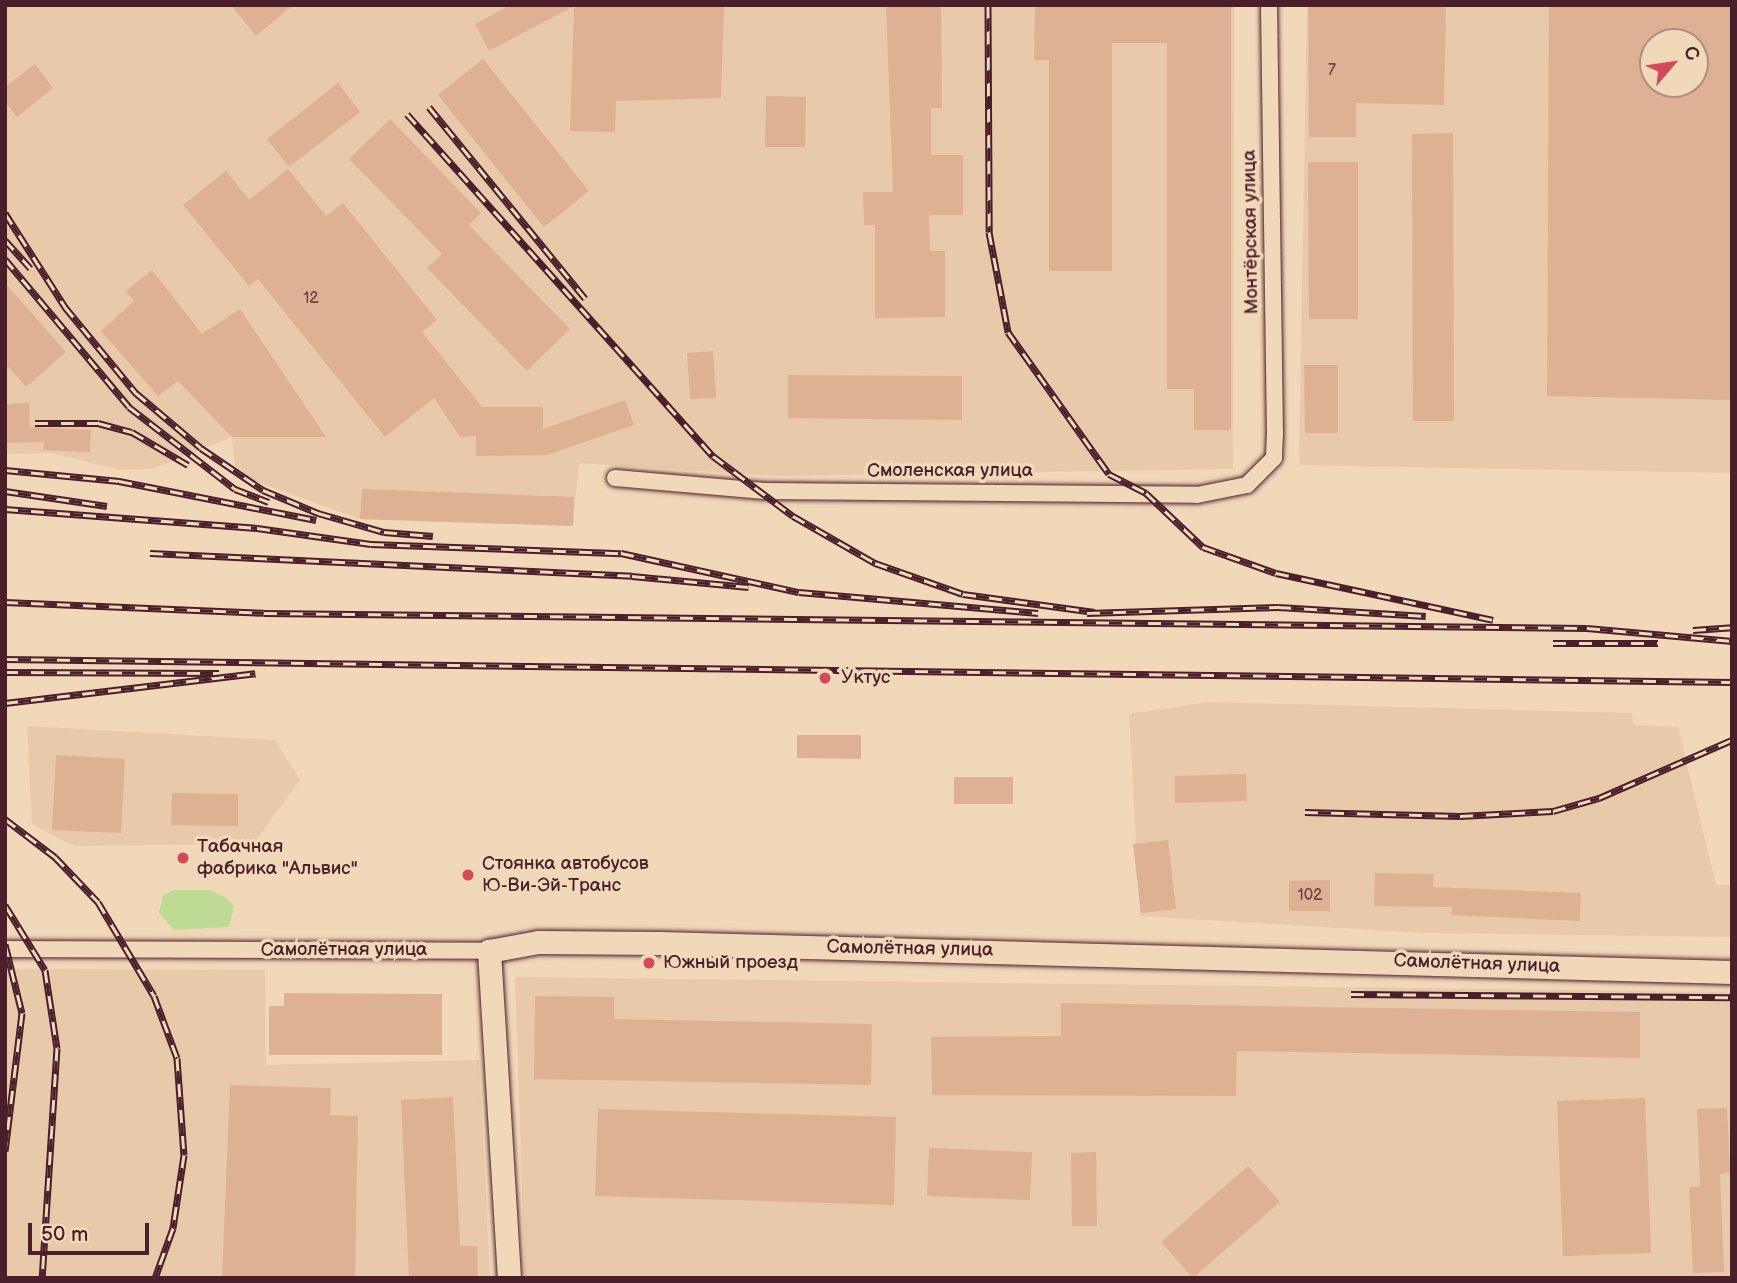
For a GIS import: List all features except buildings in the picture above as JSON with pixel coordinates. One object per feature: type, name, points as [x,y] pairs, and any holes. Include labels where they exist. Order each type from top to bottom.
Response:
[{"type":"main road","name":"Самолётная улица","points":[[489,951],[538,942],[660,943],[1732,972]]},
{"type":"main road","points":[[489,951],[509,1278]]},
{"type":"street","name":"Монтёрская улица","points":[[1269,5],[1274,458]]},
{"type":"street","name":"Смоленская улица","points":[[615,478],[764,491],[1197,495],[1247,485],[1274,458]]},
{"type":"street","name":"Самолётная улица","points":[[5,949],[489,951]]},
{"type":"shaded area","points":[[5,5],[1234,5],[1233,469],[778,476],[579,463],[573,526],[360,519],[255,481],[235,466],[232,437],[153,469],[119,470],[52,453],[5,454]]},
{"type":"shaded area","points":[[1307,5],[1732,5],[1732,473],[1299,465]]},
{"type":"shaded area","points":[[1208,702],[1632,713],[1633,725],[1678,727],[1716,885],[1732,885],[1732,937],[1423,933],[1140,916],[1129,714]]},
{"type":"shaded area","points":[[27,726],[275,740],[300,780],[253,844],[74,846],[32,824]]},
{"type":"shaded area","points":[[5,969],[265,970],[266,1065],[479,1060],[490,1278],[5,1278]]},
{"type":"shaded area","points":[[515,977],[1732,992],[1732,1278],[525,1278]]},
{"type":"green space","points":[[175,890],[211,890],[226,898],[234,906],[229,927],[174,930],[159,913],[163,895]]},
{"type":"railway","points":[[988,5],[989,232],[1008,332],[1109,474],[1146,493],[1203,547],[1276,573],[1493,620]]},
{"type":"railway","points":[[429,107],[585,298]]},
{"type":"railway","points":[[407,114],[713,456],[793,516],[875,563],[963,594],[1095,612]]},
{"type":"railway","points":[[5,213],[65,307],[136,393],[201,448],[263,490],[318,513],[384,532],[433,536]]},
{"type":"railway","points":[[5,240],[30,268]]},
{"type":"railway","points":[[5,259],[129,407],[235,489],[269,502]]},
{"type":"railway","points":[[35,423],[98,423],[132,432],[188,465]]},
{"type":"railway","points":[[5,470],[119,481],[316,520]]},
{"type":"railway","points":[[5,491],[107,506]]},
{"type":"railway","points":[[5,509],[257,528],[371,544],[621,553],[799,592],[1038,613]]},
{"type":"railway","points":[[150,553],[632,576],[748,587]]},
{"type":"railway","points":[[5,602],[264,613],[1587,628],[1732,641]]},
{"type":"railway","points":[[1087,613],[1278,607],[1426,616]]},
{"type":"railway","points":[[1693,630],[1732,627]]},
{"type":"railway","points":[[1553,643],[1658,643]]},
{"type":"railway","points":[[5,659],[1732,682]]},
{"type":"railway","points":[[5,672],[219,673]]},
{"type":"railway","points":[[5,703],[255,673]]},
{"type":"railway","points":[[1305,812],[1460,816],[1553,811],[1599,798],[1732,740]]},
{"type":"railway","points":[[5,819],[55,857],[98,902],[154,996],[177,1058],[184,1155],[173,1228],[155,1278]]},
{"type":"railway","points":[[5,905],[45,970],[57,1048],[42,1278]]},
{"type":"railway","points":[[5,944],[22,1013],[5,1151]]},
{"type":"railway","points":[[1351,994],[1732,997]]},
{"type":"place","name":"Уктус","points":[[825,678]]},
{"type":"place","name":"Табачная фабрика \"Альвис\"","points":[[183,858]]},
{"type":"place","name":"Стоянка автобусов Ю-Ви-Эй-Транс","points":[[468,875]]},
{"type":"place","name":"Южный проезд","points":[[649,963]]}]
